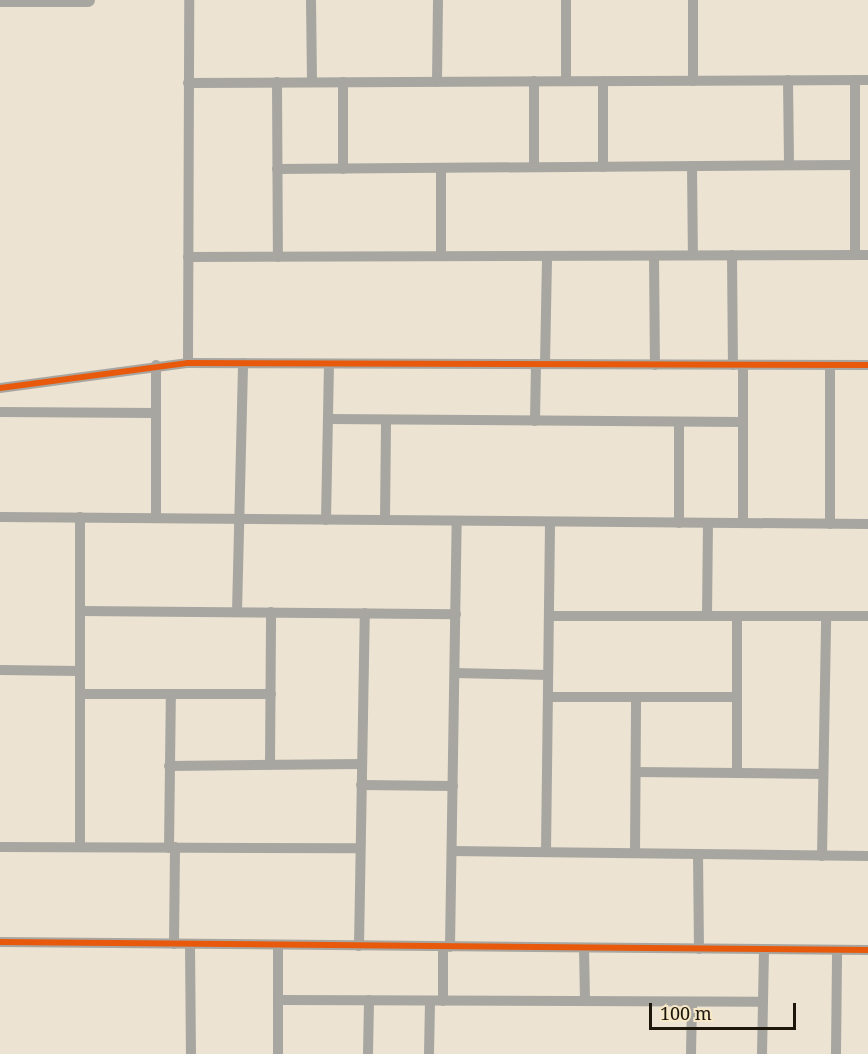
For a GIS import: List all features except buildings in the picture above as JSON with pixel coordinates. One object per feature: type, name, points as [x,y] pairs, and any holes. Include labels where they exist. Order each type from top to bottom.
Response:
[{"type":"street","points":[[0,0],[87,0]]},
{"type":"street","points":[[188,363],[189,0]]},
{"type":"street","points":[[311,0],[312,82]]},
{"type":"street","points":[[437,82],[438,0]]},
{"type":"street","points":[[566,0],[566,81]]},
{"type":"street","points":[[693,0],[693,81]]},
{"type":"street","points":[[788,80],[789,165]]},
{"type":"street","points":[[855,80],[855,255]]},
{"type":"street","points":[[188,82],[868,80]]},
{"type":"street","points":[[534,81],[534,167]]},
{"type":"street","points":[[603,81],[603,167]]},
{"type":"street","points":[[277,82],[278,257]]},
{"type":"street","points":[[343,82],[343,169]]},
{"type":"street","points":[[277,169],[855,165]]},
{"type":"street","points":[[692,166],[693,255]]},
{"type":"street","points":[[441,168],[441,256]]},
{"type":"street","points":[[732,255],[743,422],[743,523]]},
{"type":"street","points":[[188,257],[868,255]]},
{"type":"street","points":[[535,421],[547,256]]},
{"type":"street","points":[[654,256],[655,365]]},
{"type":"street","points":[[0,388],[156,365],[188,363],[868,365]]},
{"type":"street","points":[[237,612],[243,363]]},
{"type":"street","points":[[326,520],[329,363]]},
{"type":"street","points":[[156,365],[156,518]]},
{"type":"street","points":[[830,365],[830,524]]},
{"type":"street","points":[[0,412],[156,413]]},
{"type":"street","points":[[328,419],[743,422]]},
{"type":"street","points":[[385,520],[386,420]]},
{"type":"street","points":[[679,422],[679,523]]},
{"type":"street","points":[[0,517],[868,525]]},
{"type":"street","points":[[80,517],[80,847]]},
{"type":"street","points":[[442,1001],[452,851],[458,521]]},
{"type":"street","points":[[546,852],[550,522]]},
{"type":"street","points":[[707,616],[708,523]]},
{"type":"street","points":[[80,611],[456,614]]},
{"type":"street","points":[[270,765],[271,612]]},
{"type":"street","points":[[359,946],[365,613]]},
{"type":"street","points":[[549,616],[868,616]]},
{"type":"street","points":[[736,773],[737,616]]},
{"type":"street","points":[[822,856],[826,616]]},
{"type":"street","points":[[0,670],[80,671]]},
{"type":"street","points":[[455,673],[548,675]]},
{"type":"street","points":[[80,694],[271,694]]},
{"type":"street","points":[[171,694],[170,766],[174,944]]},
{"type":"street","points":[[548,697],[737,697]]},
{"type":"street","points":[[635,854],[636,697]]},
{"type":"street","points":[[170,766],[362,765]]},
{"type":"street","points":[[636,772],[823,774]]},
{"type":"street","points":[[362,785],[453,786]]},
{"type":"street","points":[[0,847],[360,848]]},
{"type":"street","points":[[452,851],[868,856]]},
{"type":"street","points":[[698,854],[699,949]]},
{"type":"street","points":[[0,942],[868,950]]},
{"type":"street","points":[[190,944],[191,1054]]},
{"type":"street","points":[[278,945],[278,1054]]},
{"type":"street","points":[[584,948],[585,1001]]},
{"type":"street","points":[[762,1054],[764,949]]},
{"type":"street","points":[[836,1054],[837,950]]},
{"type":"street","points":[[278,1000],[763,1002]]},
{"type":"street","points":[[368,1054],[369,1000]]},
{"type":"street","points":[[429,1054],[430,1001]]},
{"type":"street","points":[[691,1054],[692,1002]]},
{"type":"cycle path","points":[[0,388],[188,363],[868,365]]},
{"type":"cycle path","points":[[0,942],[868,950]]}]
